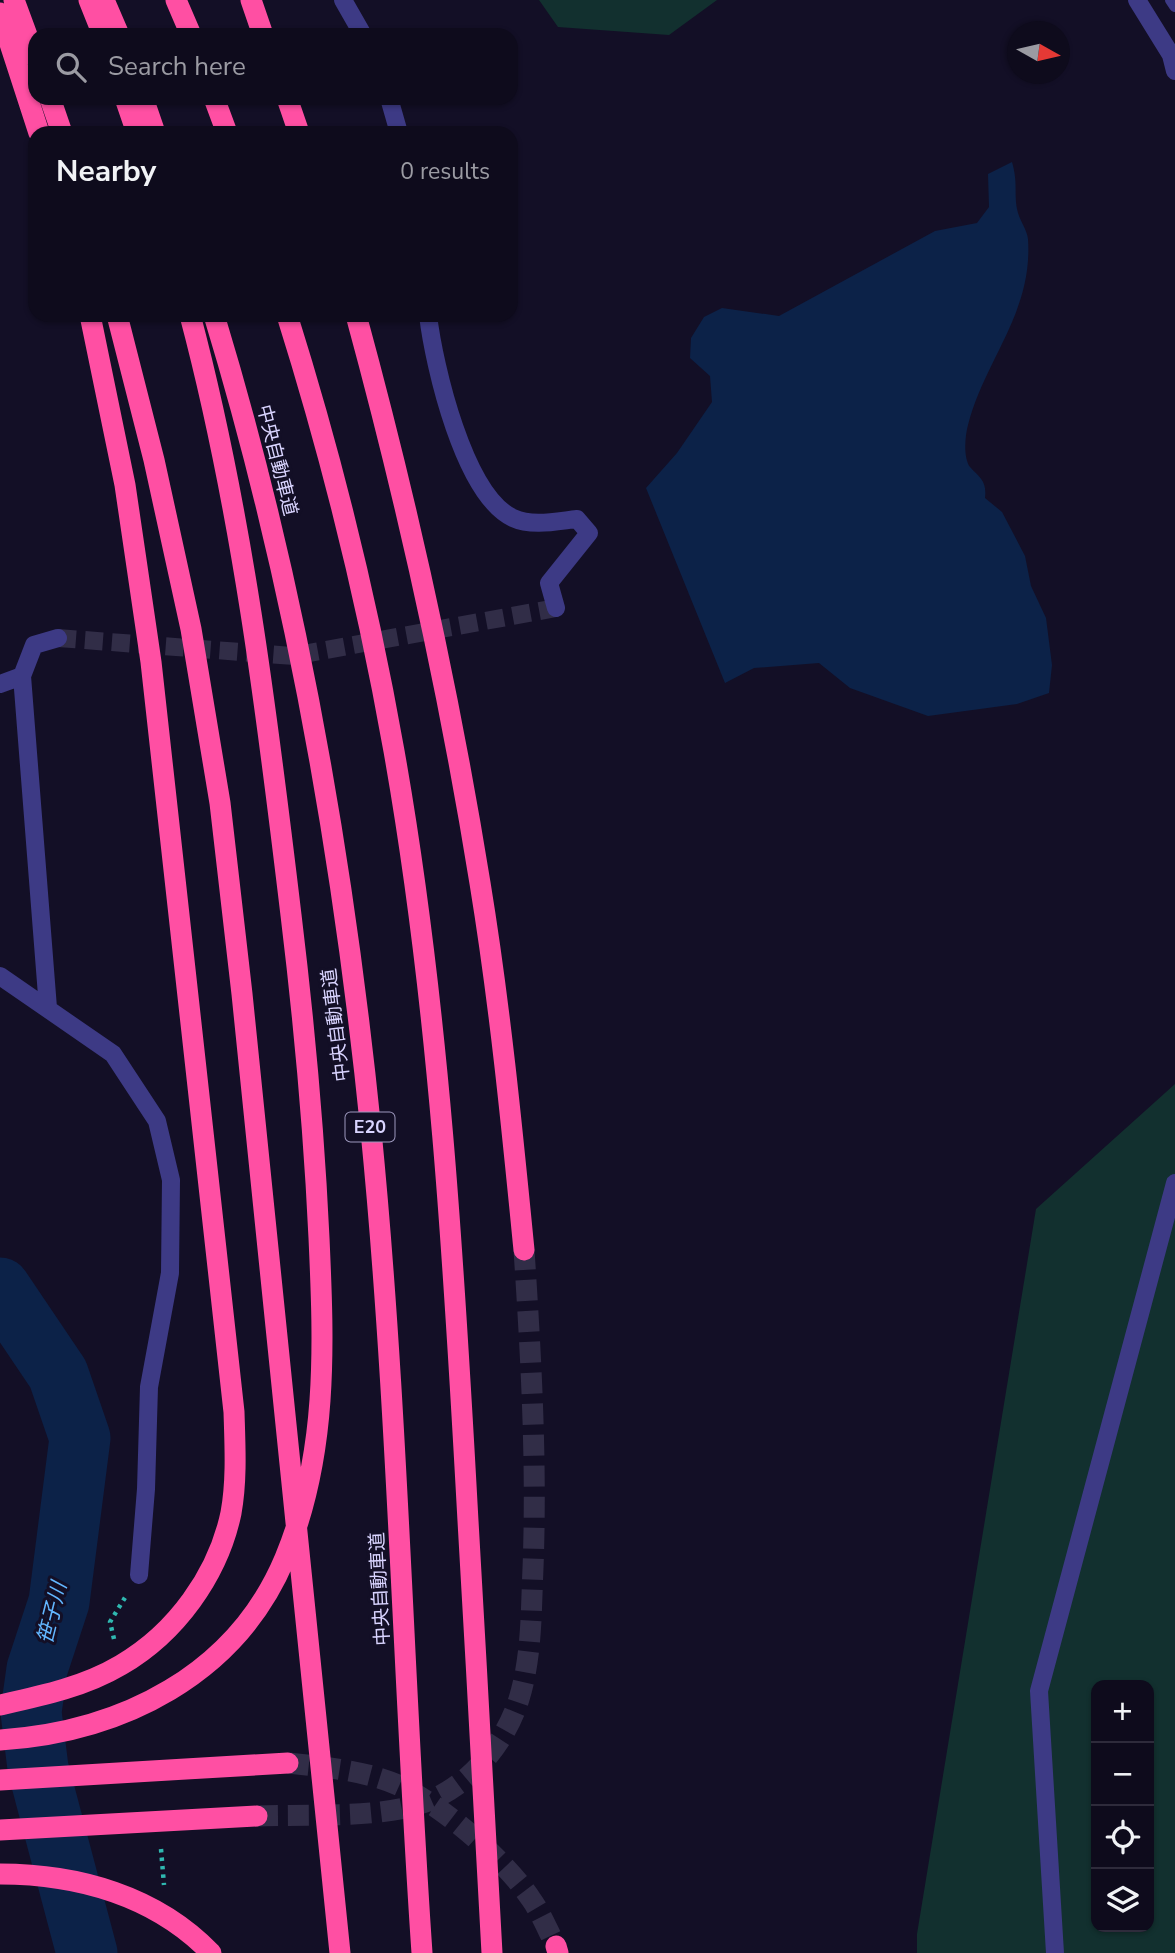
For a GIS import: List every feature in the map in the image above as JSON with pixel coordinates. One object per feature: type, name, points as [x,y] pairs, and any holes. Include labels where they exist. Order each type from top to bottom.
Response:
[{"type":"highway","points":[[15,0],[28,37]]},
{"type":"highway","points":[[89,0],[100,28]]},
{"type":"highway","points":[[104,0],[116,28]]},
{"type":"highway","points":[[176,0],[188,28]]},
{"type":"highway","points":[[251,0],[261,28]]},
{"type":"highway","points":[[0,13],[28,99]]},
{"type":"highway","points":[[30,105],[37,126]]},
{"type":"highway","points":[[52,105],[60,126]]},
{"type":"highway","points":[[127,105],[134,126]]},
{"type":"highway","points":[[145,105],[153,126]]},
{"type":"highway","points":[[217,105],[224,126]]},
{"type":"highway","points":[[289,105],[297,126]]},
{"type":"highway","points":[[0,1705],[84,1682],[122,1665],[158,1637],[189,1605],[215,1562],[230,1513],[236,1463],[234,1412],[151,662],[125,485],[91,322]]},
{"type":"highway","points":[[119,322],[154,460],[191,629],[220,803],[340,1953]]},
{"type":"highway","points":[[0,1740],[63,1731],[108,1718],[150,1701],[196,1676],[231,1641],[260,1604],[284,1559],[311,1482],[321,1409],[323,1324],[308,1058],[285,865],[235,515],[207,379],[192,322]]},
{"type":"highway","name":"中央自動車道","points":[[216,322],[246,419],[288,594],[322,766],[349,944],[371,1132],[386,1326],[422,1953]]},
{"type":"highway","points":[[289,322],[314,402],[357,570],[394,753],[420,938],[442,1125],[457,1315],[492,1953]]},
{"type":"highway","points":[[358,322],[414,541],[454,734],[481,884],[506,1067],[524,1250]]},
{"type":"highway","points":[[0,1780],[288,1763]]},
{"type":"highway","points":[[0,1830],[257,1815]]},
{"type":"highway","points":[[0,1874],[60,1878],[112,1891],[159,1910],[211,1953]]},
{"type":"street","points":[[343,0],[359,28]]},
{"type":"street","points":[[1137,0],[1171,55],[1175,71]]},
{"type":"street","points":[[391,105],[397,126]]},
{"type":"street","points":[[429,322],[440,387],[458,434],[493,505],[515,520],[547,523],[577,519],[589,533],[549,583],[556,608]]},
{"type":"street","points":[[48,1008],[22,676],[34,645],[58,638]]},
{"type":"street","points":[[0,684],[22,676]]},
{"type":"street","points":[[0,976],[113,1054],[157,1121],[171,1180],[170,1273],[149,1387],[146,1489],[139,1575]]},
{"type":"street","points":[[1055,1953],[1039,1691],[1175,1183]]},
{"type":"lane","points":[[1171,0],[1175,6]]},
{"type":"green space","points":[[539,0],[717,0],[669,35],[558,27]]},
{"type":"green space","points":[[1175,1084],[1175,1953],[917,1953],[917,1934],[1036,1209]]},
{"type":"water","points":[[1012,162],[1017,209],[1028,239],[1028,266],[1016,313],[985,378],[965,440],[968,463],[984,484],[985,498],[1002,512],[1025,556],[1031,586],[1046,618],[1052,665],[1049,693],[1017,704],[928,716],[850,688],[819,663],[754,668],[725,683],[646,488],[677,453],[712,402],[710,376],[690,358],[691,338],[704,317],[722,308],[779,316],[935,231],[977,223],[989,207],[988,174]]},
{"type":"waterway","name":"笹子川","points":[[0,1288],[58,1374],[80,1438],[59,1602],[37,1669],[31,1712],[38,1768],[87,1953]]},
{"type":"tunnel","points":[[58,638],[293,656],[556,608]]},
{"type":"tunnel","points":[[257,1816],[365,1813],[426,1802],[442,1795],[471,1774],[495,1747],[513,1716],[529,1650],[534,1528],[533,1409],[524,1250]]},
{"type":"tunnel","points":[[288,1763],[371,1776],[398,1785],[433,1805],[471,1834],[520,1884],[538,1910],[556,1946]]}]
